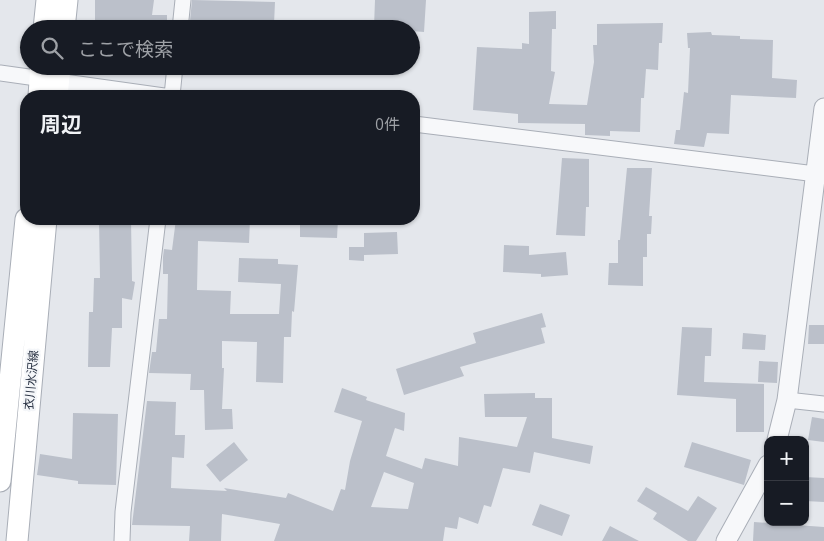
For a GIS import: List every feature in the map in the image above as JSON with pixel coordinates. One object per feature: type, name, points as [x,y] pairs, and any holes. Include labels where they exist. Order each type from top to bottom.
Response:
[{"type":"main road","points":[[45,20],[46,0]]},
{"type":"main road","points":[[65,20],[67,0]]},
{"type":"main road","name":"衣川水沢線","points":[[0,481],[25,225]]},
{"type":"main road","name":"衣川水沢線","points":[[16,541],[45,225]]},
{"type":"street","points":[[181,20],[183,0]]},
{"type":"street","points":[[0,73],[118,90]]},
{"type":"street","points":[[173,90],[175,75]]},
{"type":"street","points":[[778,436],[788,400],[820,174],[824,108]]},
{"type":"street","points":[[420,125],[820,174]]},
{"type":"street","points":[[122,541],[123,512],[157,225]]},
{"type":"street","points":[[788,400],[824,404]]},
{"type":"street","points":[[726,541],[764,472]]},
{"type":"building","points":[[95,0],[154,0],[152,15],[167,15],[167,20],[95,20]]},
{"type":"building","points":[[192,0],[275,2],[274,20],[190,20]]},
{"type":"building","points":[[375,0],[426,0],[424,32],[420,32],[420,20],[374,20]]},
{"type":"building","points":[[556,11],[556,29],[552,29],[551,71],[555,72],[549,104],[587,105],[594,62],[593,45],[597,45],[597,24],[663,23],[662,43],[659,43],[658,70],[646,69],[644,98],[641,98],[640,132],[610,131],[610,136],[585,135],[585,124],[518,123],[518,114],[473,110],[477,47],[522,49],[522,43],[529,44],[529,12]]},
{"type":"building","points":[[711,32],[712,35],[740,36],[740,39],[773,40],[772,78],[797,80],[796,98],[731,95],[729,134],[707,133],[704,147],[674,144],[676,130],[680,130],[684,92],[688,93],[690,48],[688,48],[687,33]]},
{"type":"building","points":[[562,158],[589,159],[589,207],[586,207],[585,236],[556,235]]},
{"type":"building","points":[[627,168],[652,168],[649,216],[652,216],[651,234],[647,234],[647,257],[643,257],[643,286],[608,285],[609,263],[618,263],[618,240],[620,240]]},
{"type":"building","points":[[99,225],[131,225],[132,281],[135,282],[132,300],[122,298],[122,328],[112,328],[110,367],[88,367],[89,312],[93,312],[94,278],[100,278]]},
{"type":"building","points":[[175,225],[250,225],[249,243],[198,241],[197,290],[231,291],[230,314],[279,314],[281,284],[238,282],[239,258],[278,259],[278,264],[298,265],[294,312],[292,311],[291,337],[284,337],[283,383],[256,382],[257,342],[222,341],[222,368],[224,368],[222,409],[232,409],[233,429],[205,430],[204,390],[190,390],[191,374],[149,373],[152,352],[156,352],[159,319],[167,319],[168,274],[163,274],[164,249],[172,250]]},
{"type":"building","points":[[300,225],[338,225],[337,238],[300,237]]},
{"type":"building","points":[[397,232],[398,254],[364,255],[364,261],[349,260],[349,247],[364,247],[364,233]]},
{"type":"building","points":[[504,245],[529,246],[529,255],[566,252],[568,275],[541,277],[541,274],[503,272]]},
{"type":"building","points":[[542,313],[546,327],[541,328],[545,343],[460,367],[464,376],[404,395],[396,369],[476,343],[473,333]]},
{"type":"building","points":[[809,325],[824,325],[824,344],[808,344]]},
{"type":"building","points":[[682,327],[712,328],[711,356],[705,356],[704,382],[764,384],[764,432],[736,432],[736,399],[677,395]]},
{"type":"building","points":[[743,333],[766,335],[765,350],[742,349]]},
{"type":"building","points":[[759,361],[778,362],[777,383],[758,382]]},
{"type":"building","points":[[342,388],[367,397],[366,400],[405,413],[404,431],[395,428],[386,456],[422,469],[425,458],[458,466],[459,437],[517,447],[527,417],[485,417],[484,394],[535,393],[535,398],[552,398],[552,438],[593,446],[590,464],[534,452],[530,473],[503,468],[491,507],[484,505],[478,524],[459,517],[457,529],[445,527],[443,541],[274,541],[280,524],[222,514],[221,541],[189,541],[190,526],[132,525],[147,401],[176,402],[175,435],[185,435],[184,458],[172,457],[171,488],[227,491],[224,488],[286,498],[288,493],[333,511],[341,489],[345,490],[350,461],[362,421],[334,412]],"holes":[[[384,472],[414,483],[408,509],[371,507]]]},
{"type":"building","points":[[73,413],[118,414],[116,485],[78,484],[78,481],[37,475],[40,454],[72,459]]},
{"type":"building","points":[[812,417],[824,419],[824,442],[809,440]]},
{"type":"building","points":[[234,442],[248,460],[220,482],[206,465]]},
{"type":"building","points":[[692,442],[751,460],[744,485],[684,467]]},
{"type":"building","points":[[809,477],[824,478],[824,502],[809,501]]},
{"type":"building","points":[[646,487],[688,511],[698,496],[717,508],[696,541],[688,541],[653,519],[657,513],[637,501]]},
{"type":"building","points":[[540,504],[570,515],[562,536],[532,525]]},
{"type":"building","points":[[754,522],[764,523],[764,526],[824,527],[824,541],[753,541]]},
{"type":"building","points":[[610,526],[639,541],[602,541]]}]
